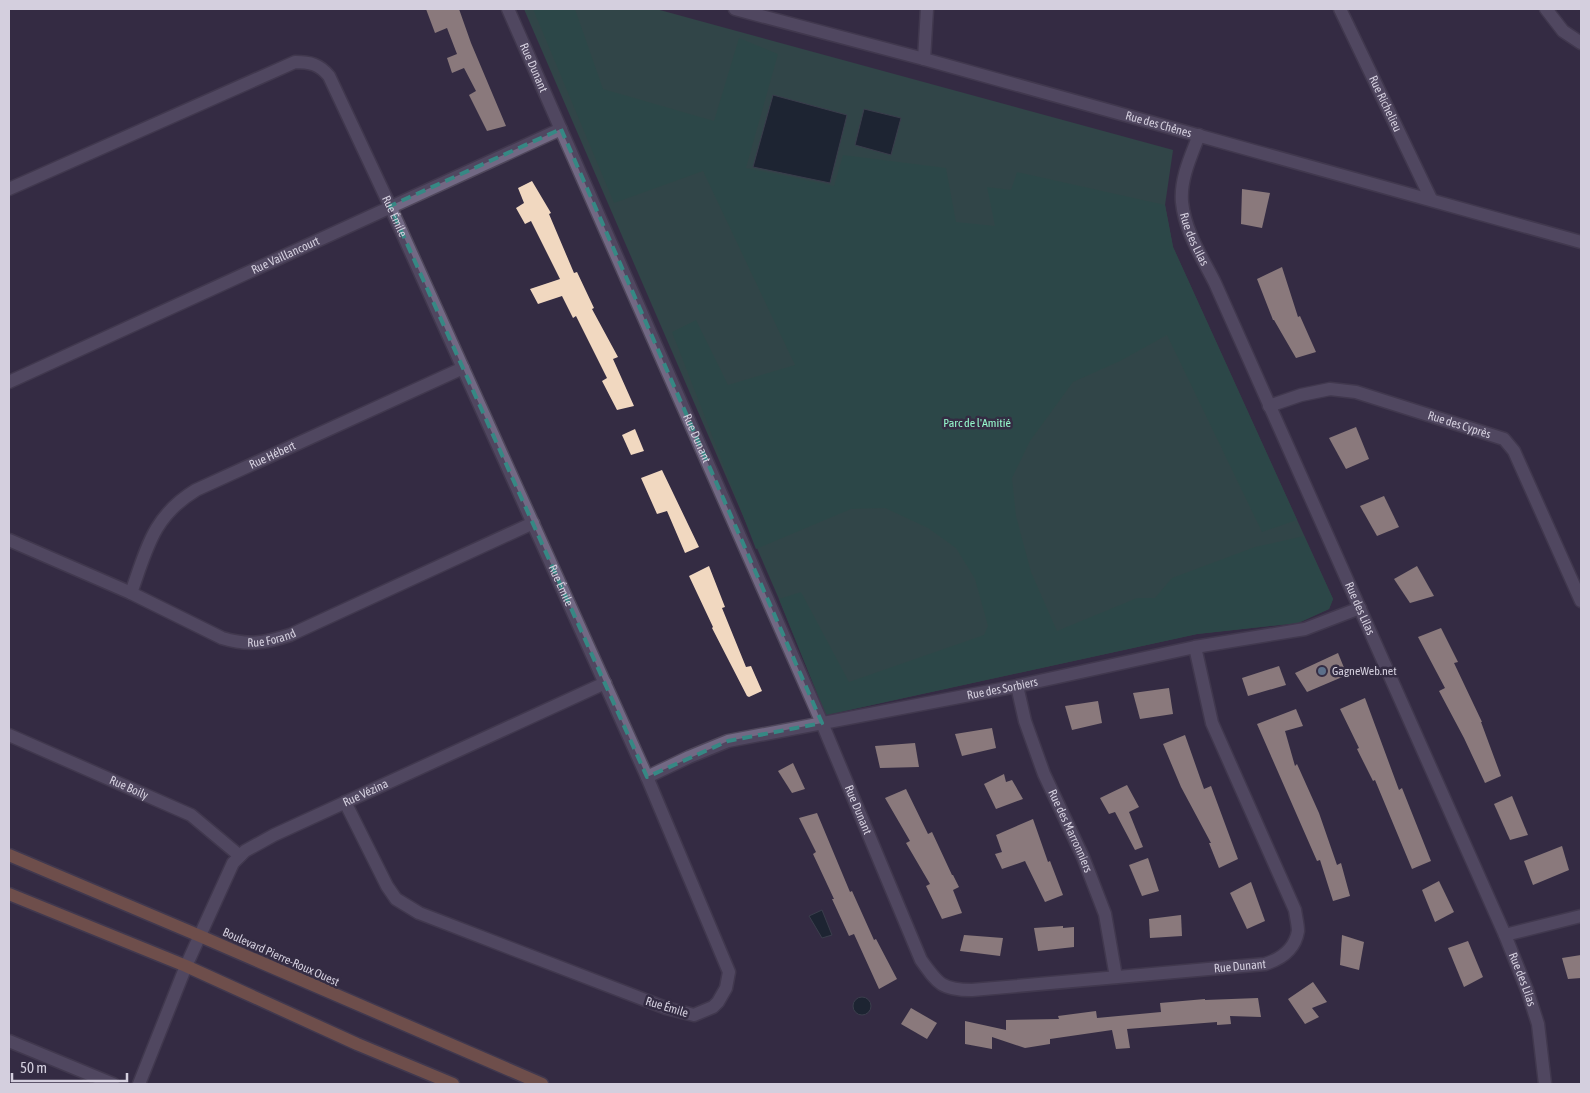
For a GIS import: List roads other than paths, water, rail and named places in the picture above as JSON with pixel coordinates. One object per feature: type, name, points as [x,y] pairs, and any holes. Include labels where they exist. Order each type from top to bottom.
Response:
[{"type":"main road","name":"Boulevard Pierre-Roux Ouest","points":[[9,855],[542,1084]]},
{"type":"main road","points":[[9,894],[186,966],[357,1044],[453,1084]]},
{"type":"street","name":"Rue Dunant","points":[[508,9],[822,723],[921,960],[936,981],[948,988],[972,990],[1265,964],[1277,960],[1290,949],[1298,930],[1295,910],[1212,723],[1195,647]]},
{"type":"street","name":"Rue des Chênes","points":[[735,9],[924,59],[1581,242]]},
{"type":"street","points":[[924,59],[927,9]]},
{"type":"street","name":"Rue Richelieu","points":[[1340,9],[1431,199]]},
{"type":"street","points":[[1546,9],[1563,31],[1581,43]]},
{"type":"street","name":"Rue Émile","points":[[9,189],[295,62],[310,62],[322,68],[329,76],[390,206],[647,777],[729,972],[726,988],[718,1002],[706,1011],[694,1015],[666,1008],[419,913],[396,899],[380,875],[345,802]]},
{"type":"street","name":"Rue Vaillancourt","points":[[9,382],[561,129]]},
{"type":"street","name":"Rue des Lilas","points":[[1199,135],[1187,168],[1182,201],[1188,230],[1215,283],[1505,934],[1538,1024],[1545,1084]]},
{"type":"street","name":"Rue Hébert","points":[[132,593],[152,534],[164,517],[184,497],[463,368]]},
{"type":"street","name":"Rue des Cyprès","points":[[1269,406],[1301,395],[1330,389],[1356,392],[1504,438],[1514,451],[1581,601]]},
{"type":"street","name":"Rue Forand","points":[[9,540],[132,593],[222,638],[235,642],[266,642],[290,635],[533,523]]},
{"type":"street","name":"Rue des Sorbiers","points":[[647,777],[728,741],[1018,686],[1195,647],[1305,629],[1360,608]]},
{"type":"street","name":"Rue Vézina","points":[[139,1084],[186,966],[234,863],[245,851],[274,835],[605,683]]},
{"type":"street","name":"Rue des Marronniers","points":[[1018,686],[1025,721],[1044,774],[1083,857],[1105,914],[1116,977]]},
{"type":"street","name":"Rue Boily","points":[[9,735],[191,815],[240,856]]},
{"type":"street","points":[[1505,934],[1581,916]]},
{"type":"street","points":[[9,1041],[112,1084]]},
{"type":"place","name":"GagneWeb.net","points":[[1322,671]]},
{"type":"park label","name":"Parc de l'Amitié","points":[[977,423]]}]
